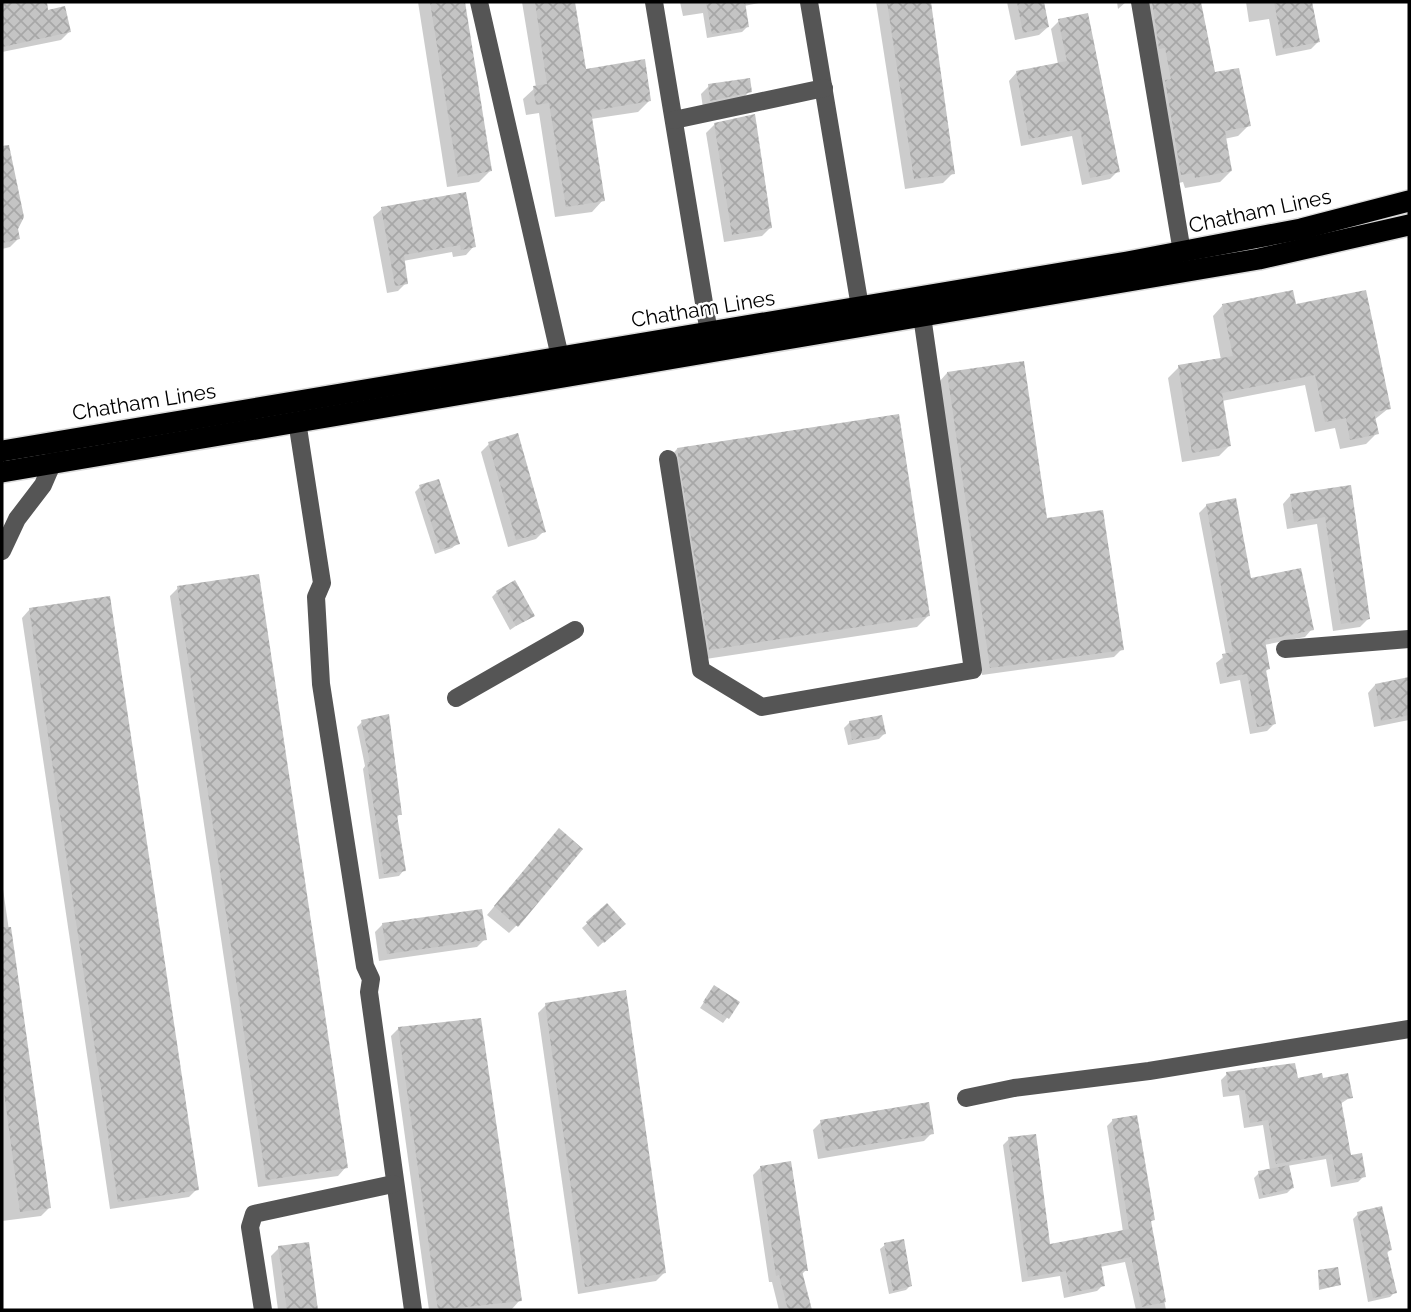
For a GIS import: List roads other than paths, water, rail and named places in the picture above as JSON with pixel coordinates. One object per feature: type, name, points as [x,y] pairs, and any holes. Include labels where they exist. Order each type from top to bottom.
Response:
[{"type":"highway","name":"Chatham Lines","points":[[2,451],[1182,252],[1315,226],[1409,201]]},
{"type":"highway","name":"Chatham Lines","points":[[2,472],[1259,259],[1409,225]]},
{"type":"street","points":[[479,2],[560,357]]},
{"type":"street","points":[[654,2],[709,333]]},
{"type":"street","points":[[809,2],[860,307]]},
{"type":"street","points":[[1140,2],[1182,252]]},
{"type":"street","points":[[674,120],[824,88]]},
{"type":"street","points":[[668,459],[701,670],[762,707],[973,670],[922,316]]},
{"type":"street","points":[[297,421],[322,583],[316,597],[321,684],[365,965],[371,979],[369,992],[393,1184],[413,1310]]},
{"type":"street","points":[[2,551],[18,519],[55,464],[59,441]]},
{"type":"street","points":[[456,698],[575,630]]},
{"type":"street","points":[[1285,649],[1409,639]]},
{"type":"street","points":[[967,1098],[1014,1088],[1149,1071],[1409,1029]]},
{"type":"street","points":[[263,1310],[250,1227],[254,1214],[393,1184]]}]
